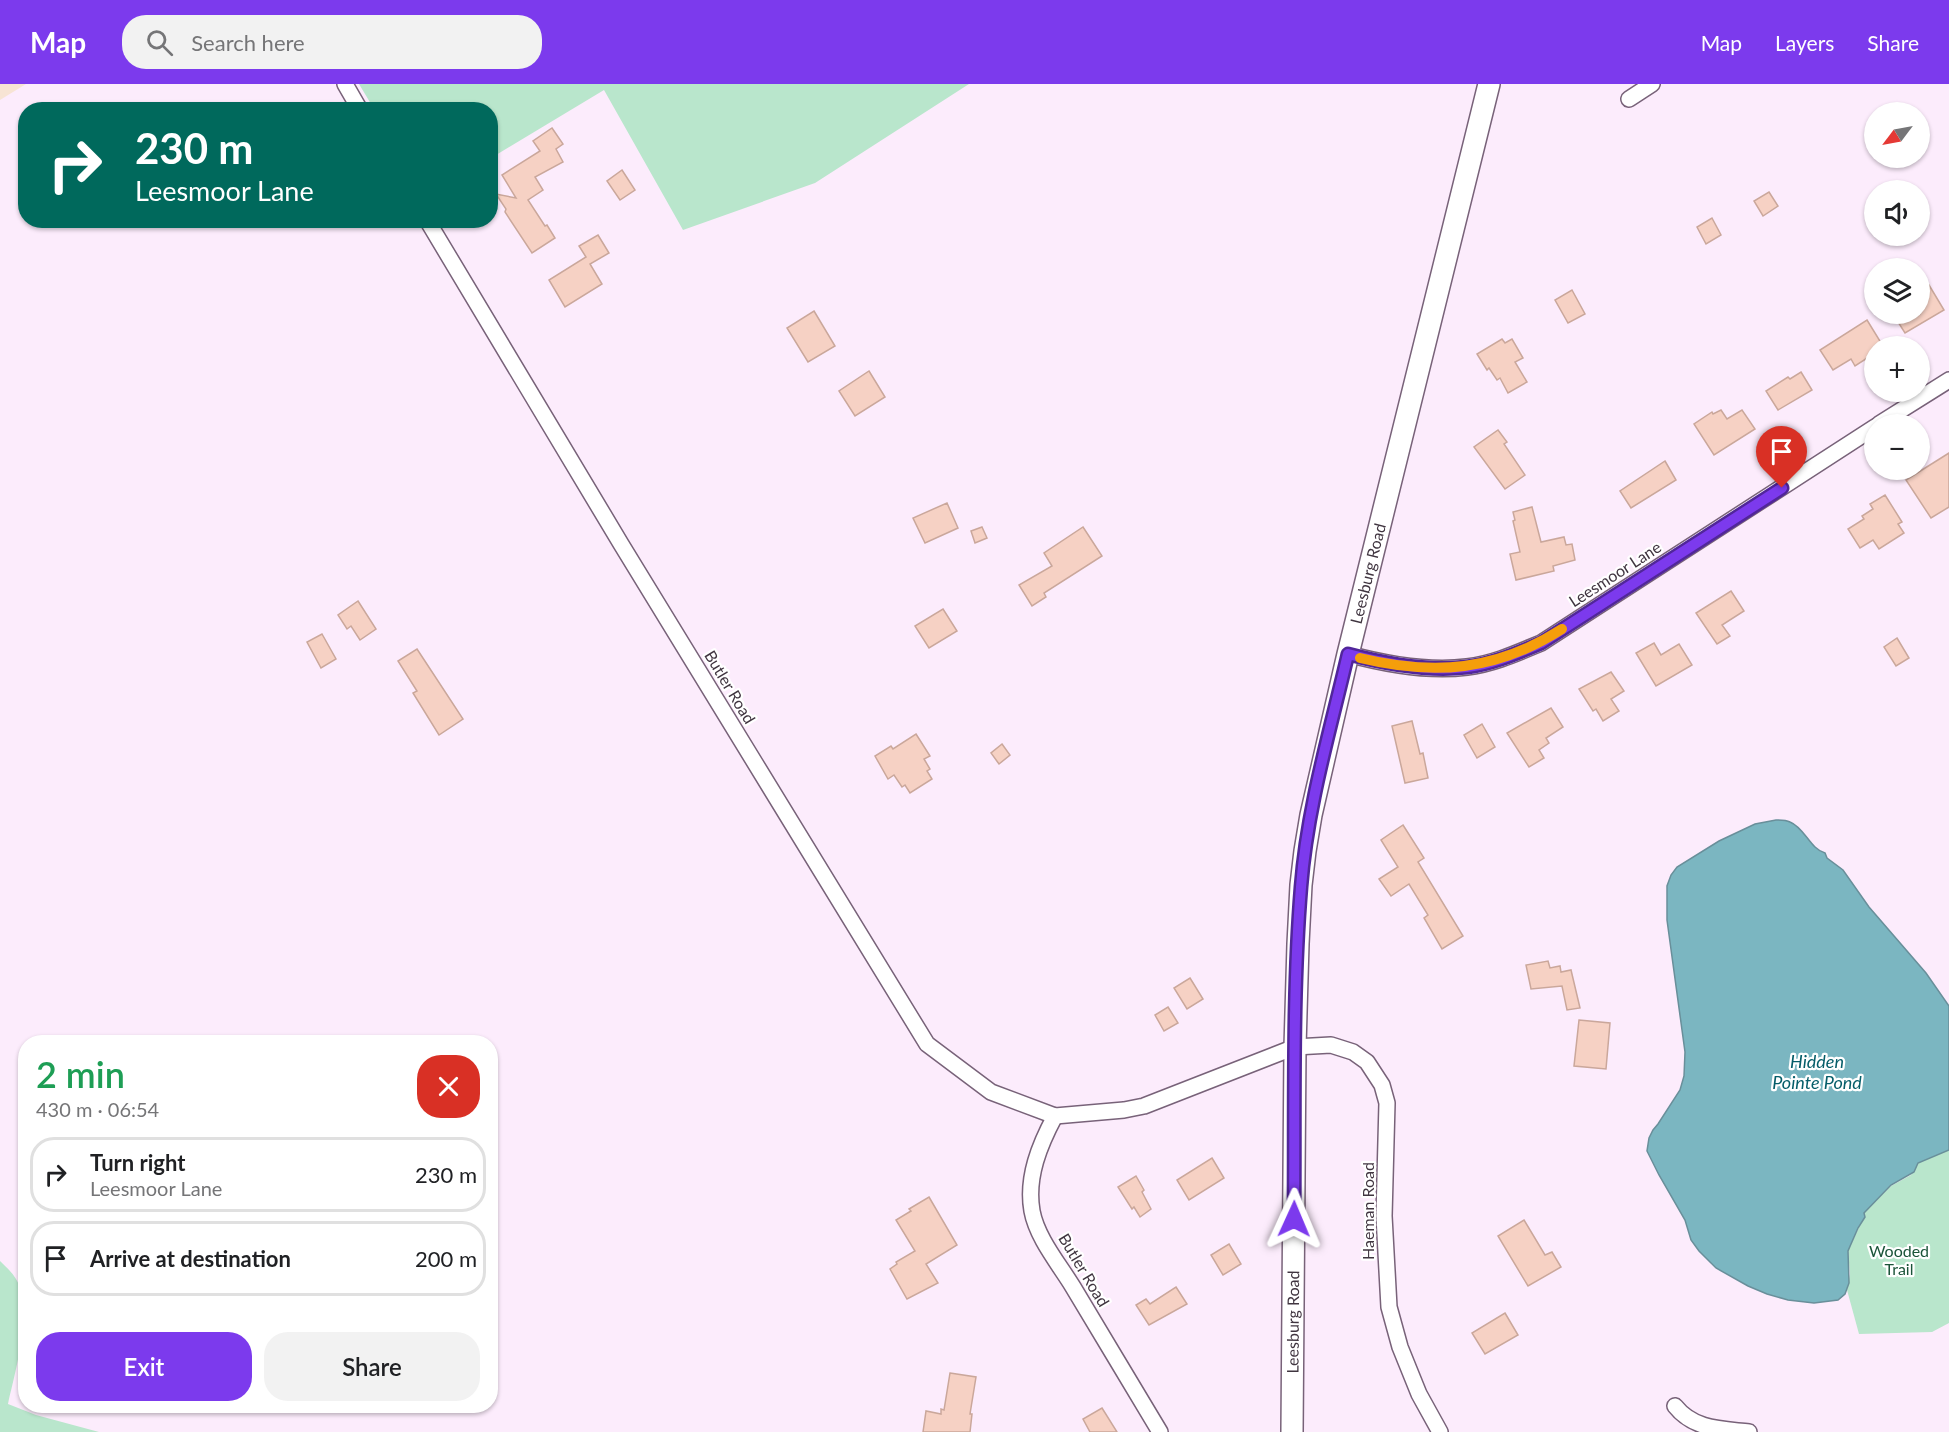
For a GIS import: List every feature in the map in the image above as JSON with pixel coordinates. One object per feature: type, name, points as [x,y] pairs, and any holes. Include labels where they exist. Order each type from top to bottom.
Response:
[{"type":"main road","name":"Leesburg Road","points":[[1292,1432],[1295,1047],[1301,885],[1305,851],[1313,805],[1348,654],[1489,84]]},
{"type":"street","points":[[345,84],[355,102]]},
{"type":"street","points":[[1629,99],[1652,84]]},
{"type":"street","name":"Butler Road","points":[[432,228],[927,1044],[991,1092],[1055,1116],[1144,1106],[1295,1047]]},
{"type":"street","points":[[1895,414],[1949,380]]},
{"type":"street","name":"Leesmoor Lane","points":[[1348,654],[1383,663],[1430,668],[1467,667],[1504,659],[1541,643],[1864,434]]},
{"type":"street","name":"Haeman Road","points":[[1295,1047],[1331,1045],[1353,1052],[1367,1062],[1377,1074],[1383,1088],[1387,1103],[1384,1216],[1389,1307],[1400,1347],[1419,1394],[1440,1432]]},
{"type":"street","name":"Butler Road","points":[[1055,1116],[1040,1146],[1034,1168],[1030,1198],[1032,1213],[1049,1248],[1160,1432]]},
{"type":"street","points":[[1676,1406],[1689,1420],[1706,1427],[1749,1432]]},
{"type":"shaded area","points":[[0,84],[26,84],[0,100]]},
{"type":"green space","points":[[359,84],[969,84],[815,183],[683,230],[604,90],[498,154],[498,102],[370,102]]},
{"type":"green space","name":"Wooded Trail","points":[[1949,1150],[1949,1323],[1932,1332],[1859,1334],[1847,1290],[1850,1274],[1848,1251],[1863,1213],[1891,1186],[1911,1175],[1917,1163]]},
{"type":"green space","points":[[0,1261],[18,1284],[18,1358],[8,1404],[18,1408],[18,1413],[31,1413],[99,1432],[0,1432]]},
{"type":"water","name":"Hidden Pointe Pond","points":[[1776,820],[1787,821],[1795,825],[1815,847],[1843,870],[1869,907],[1926,973],[1949,1006],[1949,1150],[1918,1163],[1914,1172],[1891,1185],[1864,1213],[1865,1217],[1848,1251],[1849,1283],[1845,1294],[1838,1300],[1814,1303],[1788,1300],[1767,1294],[1716,1268],[1691,1240],[1685,1220],[1647,1151],[1649,1138],[1680,1090],[1684,1076],[1685,1052],[1667,920],[1667,886],[1671,875],[1677,867],[1719,841],[1755,824]]},
{"type":"building","points":[[552,128],[563,144],[556,149],[563,162],[535,177],[543,190],[528,200],[555,238],[532,253],[505,212],[506,209],[498,194],[516,198],[502,175],[540,151],[533,141]]},
{"type":"building","points":[[622,170],[635,190],[620,200],[607,181]]},
{"type":"building","points":[[1769,192],[1778,206],[1763,216],[1754,201]]},
{"type":"building","points":[[1712,218],[1721,235],[1706,244],[1697,227]]},
{"type":"building","points":[[598,235],[609,253],[590,264],[602,284],[565,307],[549,280],[586,257],[579,246]]},
{"type":"building","points":[[1930,287],[1944,310],[1930,318]]},
{"type":"building","points":[[1572,290],[1585,314],[1568,323],[1555,300]]},
{"type":"building","points":[[814,311],[835,346],[808,362],[787,328]]},
{"type":"building","points":[[1864,322],[1864,324],[1869,324],[1877,336],[1864,336],[1864,360],[1855,366],[1851,359],[1833,370],[1820,350]]},
{"type":"building","points":[[1899,324],[1920,324],[1905,333]]},
{"type":"building","points":[[1502,339],[1505,343],[1512,339],[1523,358],[1515,362],[1527,382],[1508,393],[1500,378],[1497,380],[1489,368],[1487,370],[1477,354]]},
{"type":"building","points":[[869,371],[885,397],[855,416],[839,391]]},
{"type":"building","points":[[1801,372],[1812,390],[1778,410],[1766,391],[1788,377],[1790,379]]},
{"type":"building","points":[[1721,410],[1727,419],[1742,410],[1755,429],[1714,455],[1694,424],[1712,412],[1713,414]]},
{"type":"building","points":[[1498,430],[1507,442],[1504,444],[1525,475],[1505,489],[1474,447]]},
{"type":"building","points":[[1949,453],[1949,507],[1931,518],[1906,480],[1930,480],[1930,465]]},
{"type":"building","points":[[1665,461],[1676,480],[1631,508],[1620,491]]},
{"type":"building","points":[[1885,495],[1902,522],[1898,524],[1904,533],[1879,549],[1873,540],[1860,548],[1848,529],[1864,519],[1862,516],[1873,509],[1870,504]]},
{"type":"building","points":[[947,503],[958,528],[925,543],[913,518]]},
{"type":"building","points":[[1532,507],[1541,542],[1564,537],[1566,545],[1572,544],[1575,560],[1553,566],[1554,571],[1516,580],[1510,554],[1520,552],[1513,512]]},
{"type":"building","points":[[982,527],[987,538],[975,543],[971,531]]},
{"type":"building","points":[[1083,527],[1102,556],[1044,593],[1046,597],[1032,606],[1019,585],[1052,566],[1044,553]]},
{"type":"building","points":[[1731,591],[1744,611],[1722,625],[1730,636],[1717,644],[1696,613]]},
{"type":"building","points":[[358,601],[376,629],[360,640],[351,626],[347,629],[338,615]]},
{"type":"building","points":[[943,609],[957,631],[929,648],[915,626]]},
{"type":"building","points":[[322,634],[336,659],[321,668],[307,642]]},
{"type":"building","points":[[1897,638],[1909,658],[1896,666],[1884,647]]},
{"type":"building","points":[[1654,643],[1661,655],[1679,644],[1692,665],[1656,686],[1636,653]]},
{"type":"building","points":[[417,649],[463,719],[439,735],[413,693],[417,691],[398,661]]},
{"type":"building","points":[[1611,672],[1624,691],[1611,699],[1619,711],[1603,721],[1596,709],[1593,711],[1579,689]]},
{"type":"building","points":[[1551,708],[1563,727],[1546,738],[1549,743],[1539,750],[1544,758],[1529,767],[1507,733]]},
{"type":"building","points":[[1412,721],[1420,754],[1423,753],[1428,778],[1405,783],[1392,726]]},
{"type":"building","points":[[1482,724],[1495,747],[1477,758],[1464,735]]},
{"type":"building","points":[[916,734],[930,756],[924,759],[930,769],[927,771],[932,779],[910,793],[905,785],[902,787],[894,775],[888,779],[875,756],[891,746],[893,749]]},
{"type":"building","points":[[1002,744],[1010,755],[999,764],[991,753]]},
{"type":"building","points":[[1403,825],[1424,858],[1418,862],[1463,936],[1442,949],[1424,918],[1428,915],[1409,884],[1391,896],[1379,879],[1398,867],[1381,840]]},
{"type":"building","points":[[1548,961],[1550,968],[1560,966],[1561,972],[1571,970],[1580,1008],[1567,1010],[1562,986],[1531,989],[1526,965]]},
{"type":"building","points":[[1190,978],[1203,999],[1187,1009],[1174,988]]},
{"type":"building","points":[[1168,1007],[1178,1023],[1164,1031],[1155,1015]]},
{"type":"building","points":[[1579,1020],[1610,1023],[1606,1069],[1574,1066]]},
{"type":"building","points":[[1212,1158],[1224,1178],[1189,1200],[1177,1180]]},
{"type":"building","points":[[1136,1176],[1151,1209],[1140,1217],[1118,1187]]},
{"type":"building","points":[[929,1197],[957,1245],[926,1264],[938,1283],[907,1299],[890,1269],[897,1264],[896,1262],[915,1251],[896,1220]]},
{"type":"building","points":[[1524,1220],[1545,1255],[1552,1252],[1561,1267],[1528,1286],[1498,1236]]},
{"type":"building","points":[[1229,1244],[1241,1264],[1223,1275],[1211,1255]]},
{"type":"building","points":[[1176,1287],[1187,1304],[1149,1325],[1136,1305],[1146,1299],[1150,1304]]},
{"type":"building","points":[[1505,1313],[1518,1335],[1485,1354],[1472,1333]]},
{"type":"building","points":[[950,1373],[976,1377],[970,1414],[972,1414],[970,1432],[923,1432],[926,1411],[941,1414],[941,1409],[944,1410]]},
{"type":"building","points":[[1102,1408],[1117,1432],[1090,1432],[1083,1419]]},
{"type":"slow traffic","points":[[1360,658],[1430,668],[1467,667],[1504,659],[1541,643],[1562,629]]},
{"type":"route","points":[[1294,1219],[1295,1047],[1301,885],[1311,815],[1348,654],[1383,663],[1430,668],[1467,667],[1504,659],[1541,643],[1782,488]]}]
